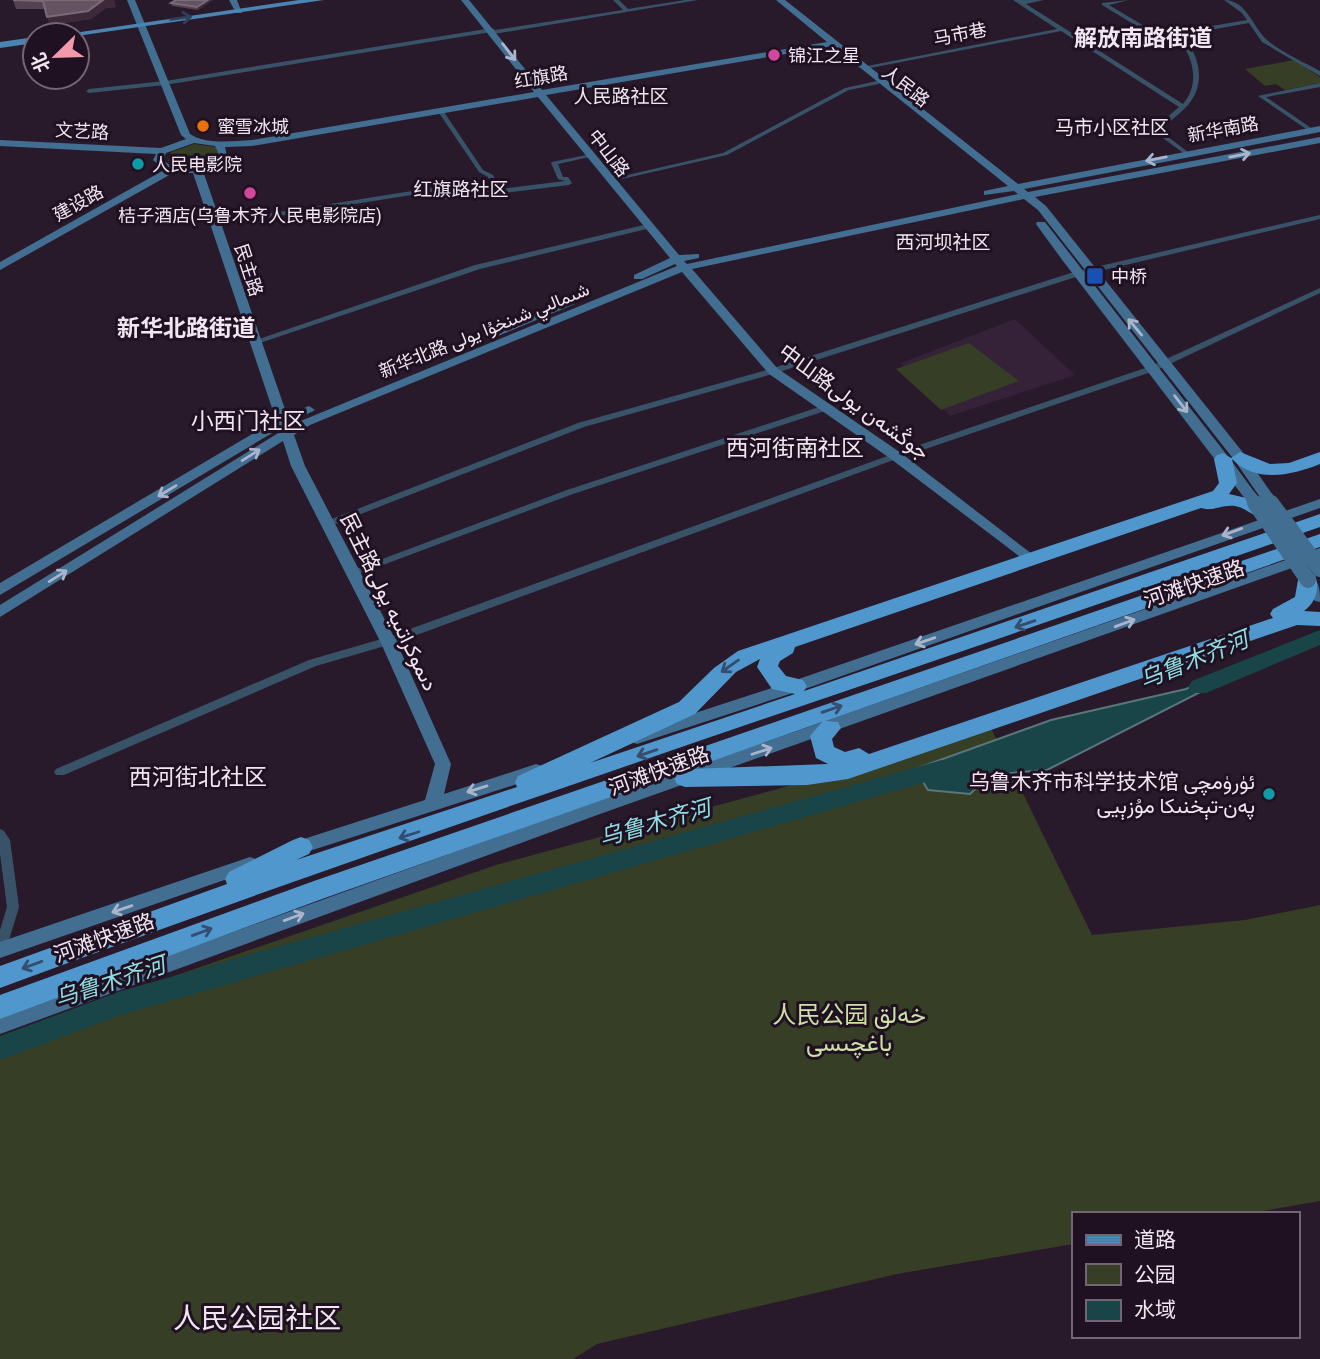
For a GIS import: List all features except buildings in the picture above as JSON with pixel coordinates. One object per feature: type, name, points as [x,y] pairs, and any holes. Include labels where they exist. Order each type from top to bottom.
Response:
[{"type":"highway","points":[[436,814],[577,758],[687,708],[707,690],[716,676],[746,656],[1219,495],[1228,483],[1232,458],[1259,468],[1282,472],[1320,458]]},
{"type":"highway","points":[[796,686],[779,683],[769,673],[768,661],[777,652],[1221,500],[1247,503],[1261,500],[1271,485],[1281,478],[1320,464]]},
{"type":"highway","name":"河滩快速路","points":[[0,977],[436,814],[1320,520]]},
{"type":"highway","name":"河滩快速路","points":[[0,1007],[301,895],[1320,540]]},
{"type":"highway","points":[[830,728],[821,736],[824,752],[835,760],[850,760],[1292,609],[1307,598],[1316,582]]},
{"type":"highway","points":[[685,778],[807,776],[848,770],[1296,618],[1320,619]]},
{"type":"highway","points":[[466,839],[594,809]]},
{"type":"highway","points":[[165,915],[301,847]]},
{"type":"main road","points":[[131,0],[186,135],[193,140],[219,144],[252,143]]},
{"type":"main road","points":[[233,0],[239,11]]},
{"type":"main road","points":[[91,31],[319,0]]},
{"type":"main road","name":"中山路","points":[[465,0],[493,31],[648,226],[674,264]]},
{"type":"main road","name":"人民路","points":[[771,0],[865,67],[1018,192]]},
{"type":"main road","name":"人民路","points":[[780,0],[877,83],[1018,192]]},
{"type":"main road","points":[[0,45],[21,42]]},
{"type":"main road","name":"红旗路","points":[[252,143],[832,44]]},
{"type":"main road","name":"新华南路","points":[[1018,192],[1186,153],[1314,130]]},
{"type":"main road","points":[[193,140],[162,151],[159,155],[160,164],[172,169],[197,169],[215,163],[224,154],[252,143]]},
{"type":"main road","name":"新华南路","points":[[1018,192],[1320,140]]},
{"type":"main road","name":"文艺路","points":[[0,143],[162,151]]},
{"type":"main road","points":[[219,144],[224,154]]},
{"type":"main road","name":"建设路","points":[[0,267],[172,169]]},
{"type":"main road","name":"民主路","points":[[197,169],[285,427]]},
{"type":"main road","points":[[1018,192],[1042,208],[1083,273],[1232,458],[1316,582]]},
{"type":"main road","name":"新华北路 شىمالىي شىنخۇا يولى","points":[[0,590],[285,427],[674,264],[1018,192]]},
{"type":"main road","name":"新华北路 شىمالىي شىنخۇا يولى","points":[[0,612],[285,427],[317,417],[652,281],[674,264]]},
{"type":"main road","name":"中山路جوڭشەن يولى","points":[[674,264],[709,298],[773,371],[896,456],[1027,557]]},
{"type":"main road","points":[[652,281],[680,282],[709,298]]},
{"type":"main road","name":"民主路دىموكراتىيە يولى","points":[[285,427],[298,466],[388,641],[443,764],[436,814]]},
{"type":"main road","points":[[577,758],[796,686],[1320,503]]},
{"type":"main road","points":[[0,1025],[594,809],[1320,554]]},
{"type":"main road","points":[[0,950],[301,847],[436,814]]},
{"type":"street","points":[[616,0],[627,11]]},
{"type":"street","points":[[91,91],[164,83],[690,0]]},
{"type":"street","points":[[1018,2],[1041,0]]},
{"type":"street","points":[[1097,0],[1158,37]]},
{"type":"street","points":[[1104,4],[1126,0]]},
{"type":"street","points":[[1227,0],[1244,12],[1264,41],[1320,74]]},
{"type":"street","points":[[1018,2],[1182,106]]},
{"type":"street","points":[[1091,49],[1249,21]]},
{"type":"street","name":"马市巷","points":[[865,67],[1060,30]]},
{"type":"street","points":[[1178,34],[1188,44],[1195,71],[1192,92],[1182,106],[1155,130],[1186,153]]},
{"type":"street","points":[[610,180],[726,154],[846,89],[877,83]]},
{"type":"street","points":[[1314,130],[1261,96],[1320,85]]},
{"type":"street","points":[[440,110],[481,171],[491,176],[498,192]]},
{"type":"street","points":[[216,224],[431,190],[448,198],[569,183],[566,178],[561,179],[554,163],[591,156]]},
{"type":"street","points":[[327,524],[582,425],[773,371],[1083,273],[1320,217]]},
{"type":"street","points":[[254,342],[478,267],[648,226]]},
{"type":"street","points":[[60,772],[313,663],[388,641],[896,456],[1160,366],[1320,290]]},
{"type":"street","points":[[353,573],[570,492],[825,408]]},
{"type":"street","points":[[0,834],[4,840],[13,907],[0,950]]},
{"type":"shaded area","points":[[1015,319],[1075,375],[950,416],[901,363]]},
{"type":"green space","points":[[1294,60],[1320,77],[1320,83],[1285,90],[1276,84],[1265,86],[1245,69]]},
{"type":"green space","points":[[194,144],[216,147],[220,154],[202,165],[188,168],[168,161],[171,152]]},
{"type":"green space","points":[[969,343],[1019,381],[941,410],[896,369]]},
{"type":"green space","name":"人民公园 خەلق باغچىسى","points":[[990,726],[1092,935],[1245,920],[1320,905],[1320,1201],[1257,1212],[1072,1212],[1072,1244],[897,1274],[597,1344],[573,1359],[0,1359],[0,1041],[90,1005],[496,865],[778,789]]},
{"type":"water","points":[[1220,673],[1226,679],[1047,770],[996,776],[970,794],[928,790],[915,769],[1051,720],[1186,689]]},
{"type":"waterway","name":"乌鲁木齐河","points":[[1199,687],[1320,637]]},
{"type":"waterway","name":"乌鲁木齐河","points":[[0,1048],[121,1003],[942,769]]},
{"type":"place","name":"锦江之星","points":[[774,55]]},
{"type":"place","name":"蜜雪冰城","points":[[203,126]]},
{"type":"place","name":"人民电影院","points":[[138,164]]},
{"type":"place","name":"桔子酒店(乌鲁木齐人民电影院店)","points":[[250,193]]},
{"type":"place","name":"中桥","points":[[1095,276]]},
{"type":"place","name":"乌鲁木齐市科学技术馆 ئۈرۈمچى پەن-تېخنىكا مۇزېيى","points":[[1269,794]]},
{"type":"district","name":"解放南路街道","points":[[1143,38]]},
{"type":"district","name":"人民路社区","points":[[621,96]]},
{"type":"district","name":"马市小区社区","points":[[1112,127]]},
{"type":"district","name":"红旗路社区","points":[[461,189]]},
{"type":"district","name":"西河坝社区","points":[[943,242]]},
{"type":"district","name":"新华北路街道","points":[[186,328]]},
{"type":"district","name":"小西门社区","points":[[248,421]]},
{"type":"district","name":"西河街南社区","points":[[795,448]]},
{"type":"district","name":"西河街北社区","points":[[198,777]]},
{"type":"district","name":"人民公园社区","points":[[257,1318]]}]
